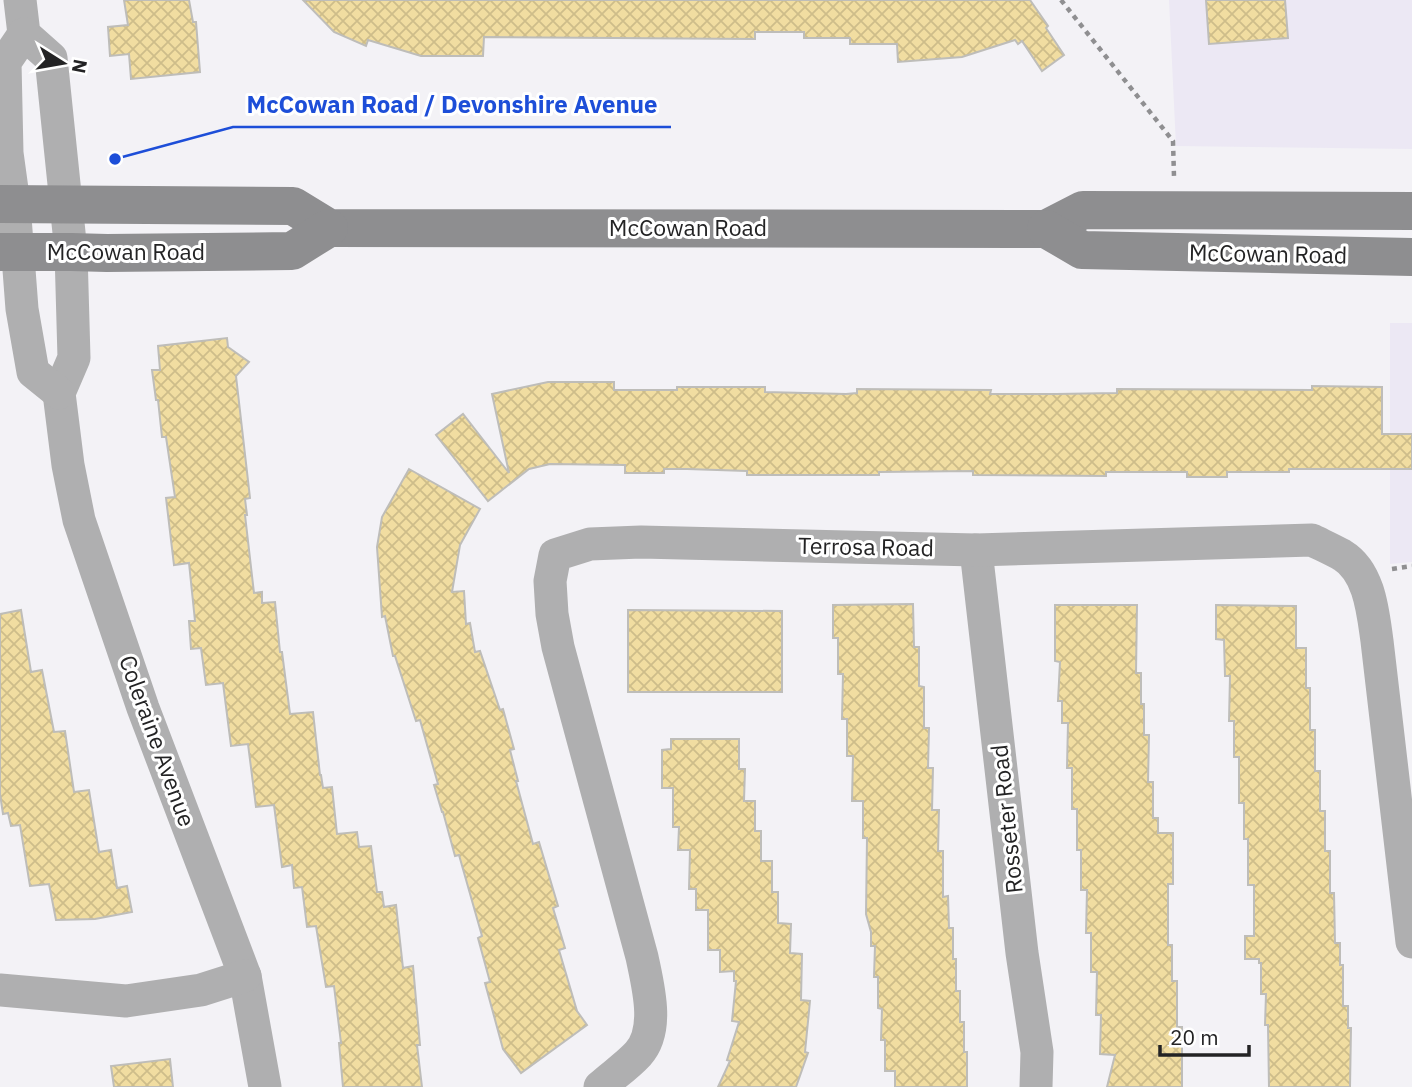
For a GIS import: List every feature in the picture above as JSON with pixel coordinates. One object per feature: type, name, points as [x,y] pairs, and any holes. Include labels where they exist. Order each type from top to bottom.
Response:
[{"type":"main road","name":"McCowan Road","points":[[7,204],[293,206],[329,228],[1046,229],[1083,210],[1412,211]]},
{"type":"main road","name":"McCowan Road","points":[[9,252],[292,251],[329,228]]},
{"type":"main road","name":"McCowan Road","points":[[1046,229],[1082,250],[1412,257]]},
{"type":"street","points":[[20,0],[24,34],[5,62],[9,252],[33,372],[59,393],[74,358],[71,252],[51,58],[24,34]]},
{"type":"street","name":"Coleraine Avenue","points":[[59,393],[68,465],[79,520],[143,708],[245,976],[265,1087]]},
{"type":"street","name":"Terrosa Road","points":[[600,1087],[640,1052],[649,1032],[651,1000],[639,944],[558,647],[552,614],[550,581],[555,555],[590,544],[641,542],[976,550],[1312,540],[1345,557],[1360,573],[1371,603],[1412,942]]},
{"type":"street","name":"Rosseter Road","points":[[976,550],[1022,953],[1037,1052],[1036,1087]]},
{"type":"street","points":[[0,990],[125,1001],[201,990],[245,976]]},
{"type":"path","points":[[1061,0],[1173,141]]},
{"type":"shaded area","points":[[1169,0],[1412,0],[1412,149],[1176,146]]},
{"type":"shaded area","points":[[1390,323],[1412,323],[1412,562],[1390,564]]},
{"type":"building","points":[[124,0],[189,0],[193,22],[196,22],[200,72],[131,79],[129,54],[110,56],[108,27],[128,25]]},
{"type":"building","points":[[303,0],[1030,0],[1064,55],[1042,71],[1022,41],[1018,44],[1015,40],[962,57],[898,62],[897,44],[850,44],[850,38],[804,38],[804,32],[755,32],[755,39],[484,37],[483,56],[421,56],[368,40],[366,46],[334,32]]},
{"type":"building","points":[[1206,0],[1285,0],[1288,38],[1209,44]]},
{"type":"building","points":[[227,338],[228,347],[249,362],[236,376],[250,498],[245,499],[245,515],[254,593],[262,592],[262,603],[275,602],[290,714],[313,712],[320,775],[323,788],[332,787],[337,834],[357,832],[359,847],[371,846],[377,892],[382,892],[384,907],[396,905],[403,968],[413,966],[422,1087],[343,1087],[334,986],[326,987],[316,926],[307,927],[302,887],[294,888],[292,865],[282,867],[274,805],[256,807],[248,744],[231,746],[223,683],[206,685],[201,648],[191,649],[189,621],[195,621],[189,563],[174,565],[166,498],[175,497],[152,370],[160,370],[158,346]]},
{"type":"building","points":[[548,382],[614,382],[614,390],[765,387],[765,392],[846,394],[857,393],[857,389],[991,390],[990,394],[1056,394],[1117,393],[1117,389],[1312,390],[1312,386],[1382,387],[1382,434],[1412,434],[1412,469],[1289,469],[1289,472],[1227,472],[1227,477],[1187,477],[1187,472],[1106,472],[1106,476],[973,475],[973,471],[879,472],[879,475],[747,475],[747,471],[687,469],[664,469],[664,473],[625,473],[625,465],[550,464],[529,469],[488,501],[436,435],[463,414],[509,473],[492,394]]},
{"type":"building","points":[[409,469],[480,509],[460,545],[452,592],[464,591],[466,624],[470,623],[475,652],[480,651],[500,710],[503,709],[514,749],[510,750],[516,781],[533,844],[539,842],[558,906],[553,908],[565,948],[559,950],[577,1011],[587,1025],[521,1073],[503,1049],[485,983],[490,982],[478,938],[482,936],[459,855],[455,856],[434,785],[438,784],[420,720],[416,721],[393,656],[385,616],[382,617],[377,547],[382,517]]},
{"type":"building","points":[[913,604],[914,647],[919,647],[919,686],[924,687],[924,728],[929,728],[928,768],[933,768],[932,810],[939,810],[938,851],[943,851],[943,897],[948,896],[949,928],[953,928],[953,959],[956,959],[956,991],[960,991],[960,1022],[964,1022],[967,1087],[895,1087],[895,1071],[885,1071],[885,1040],[881,1040],[882,1009],[878,1008],[878,977],[874,977],[875,946],[871,946],[871,932],[866,914],[867,838],[863,838],[863,801],[852,801],[853,756],[847,756],[847,719],[842,719],[843,674],[838,674],[838,638],[833,638],[833,605]]},
{"type":"building","points":[[1055,605],[1137,605],[1136,673],[1141,673],[1144,735],[1149,735],[1148,782],[1153,782],[1153,818],[1158,818],[1158,833],[1173,833],[1173,884],[1168,884],[1168,945],[1172,945],[1172,981],[1177,981],[1177,1027],[1182,1027],[1182,1087],[1107,1087],[1115,1055],[1100,1054],[1101,1015],[1096,1015],[1097,972],[1091,972],[1091,933],[1086,933],[1087,890],[1081,890],[1077,809],[1072,809],[1072,768],[1067,768],[1068,723],[1062,723],[1062,701],[1058,701],[1060,662],[1055,661]]},
{"type":"building","points":[[1216,605],[1296,606],[1296,648],[1306,648],[1310,730],[1315,730],[1315,771],[1320,771],[1320,811],[1325,811],[1325,851],[1330,851],[1330,893],[1334,893],[1335,943],[1340,943],[1343,1006],[1348,1006],[1348,1028],[1351,1028],[1350,1087],[1269,1087],[1266,994],[1261,994],[1261,963],[1259,959],[1245,959],[1245,936],[1254,936],[1254,885],[1248,885],[1248,839],[1244,839],[1244,803],[1239,803],[1239,757],[1234,757],[1234,721],[1229,721],[1230,676],[1225,676],[1224,640],[1216,639]]},
{"type":"building","points":[[21,610],[31,672],[42,670],[54,732],[65,731],[74,792],[89,790],[99,852],[111,850],[117,888],[127,886],[132,912],[95,919],[56,920],[49,884],[30,886],[20,825],[11,826],[8,813],[3,814],[0,794],[0,614]]},
{"type":"building","points":[[628,610],[782,611],[782,692],[628,692]]},
{"type":"building","points":[[671,739],[739,739],[739,769],[745,769],[744,801],[755,801],[755,831],[761,831],[761,861],[772,861],[772,892],[778,892],[778,923],[791,924],[790,953],[802,954],[801,1000],[810,1001],[805,1052],[808,1053],[796,1087],[718,1087],[730,1061],[727,1060],[739,1022],[732,1021],[736,981],[734,971],[720,972],[720,950],[708,950],[708,910],[696,910],[696,889],[689,889],[690,850],[678,850],[679,827],[673,827],[673,788],[662,788],[662,750],[671,749]]},
{"type":"building","points":[[170,1059],[173,1087],[114,1087],[111,1066]]},
{"type":"place","name":"McCowan Road / Devonshire Avenue","points":[[115,159]]}]
